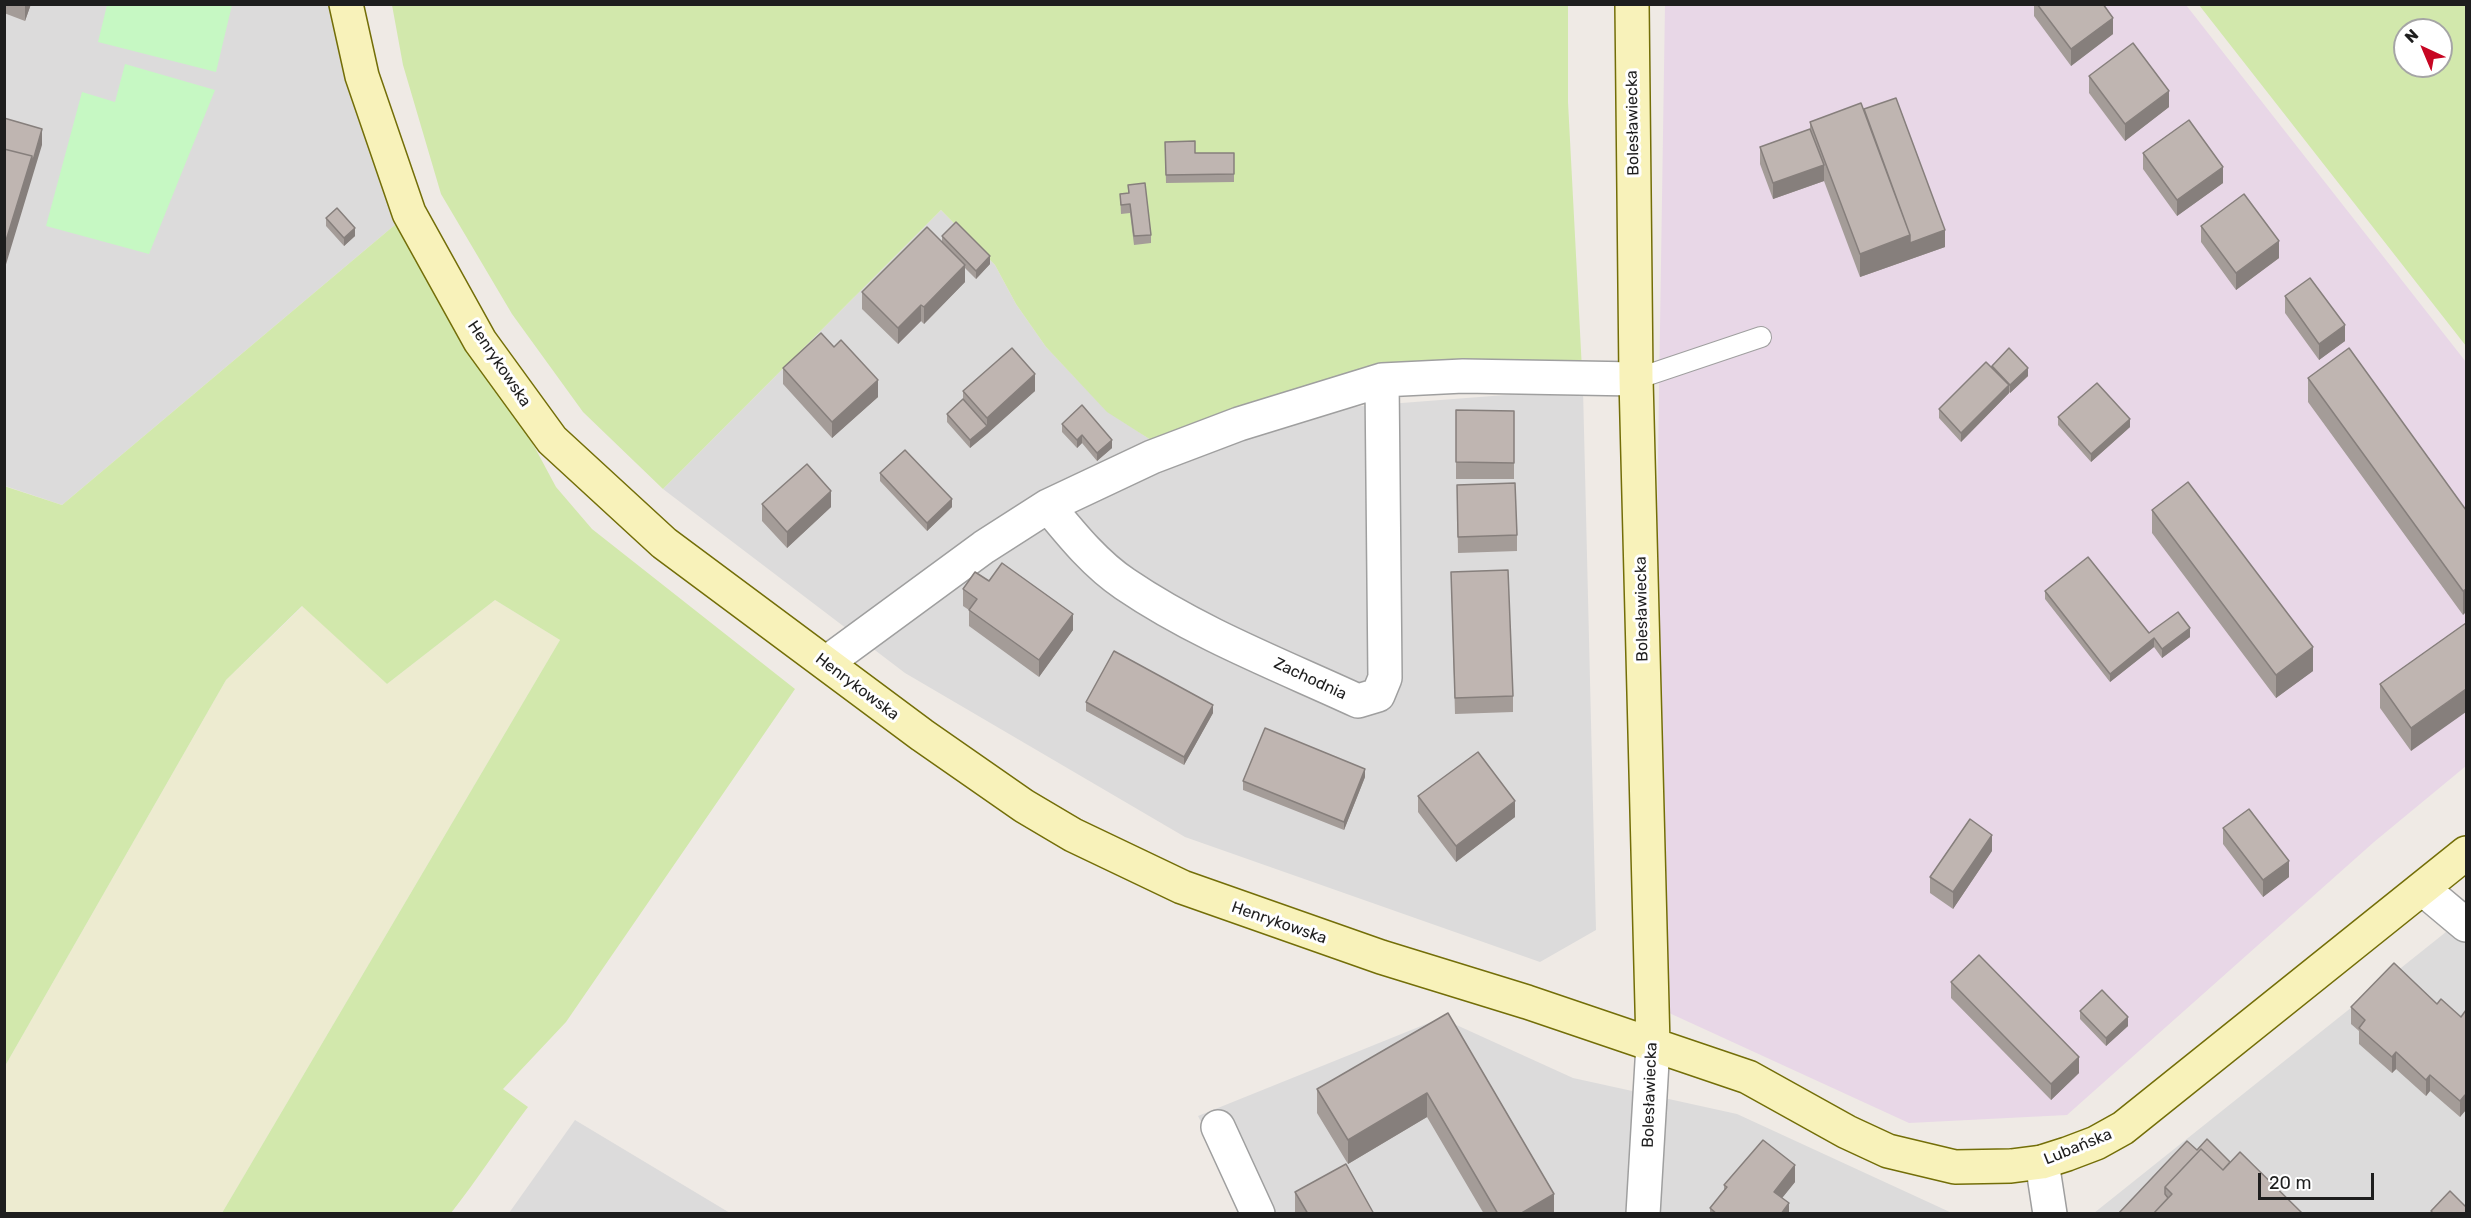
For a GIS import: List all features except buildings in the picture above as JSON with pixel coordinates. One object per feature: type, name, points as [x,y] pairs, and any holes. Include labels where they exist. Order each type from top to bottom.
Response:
[{"type":"main road","name":"Henrykowska","points":[[346,4],[362,76],[409,213],[480,341],[552,440],[664,543],[825,663],[1024,806],[1073,835],[1182,887],[1370,954],[1527,1002],[1653,1045]]},
{"type":"main road","name":"Bolesławiecka","points":[[1632,4],[1636,379],[1653,1045]]},
{"type":"main road","name":"Lubańska","points":[[1653,1045],[1748,1077],[1847,1132],[1888,1150],[1955,1167],[2042,1162],[2096,1143],[2150,1109],[2466,853]]},
{"type":"street","points":[[825,663],[984,547],[1048,506],[1152,457],[1217,432],[1382,381],[1463,376],[1636,379]]},
{"type":"street","name":"Zachodnia","points":[[1048,506],[1082,546],[1124,583],[1200,628],[1358,701],[1378,695],[1385,678],[1382,381]]},
{"type":"street","points":[[2422,889],[2466,925]]},
{"type":"street","name":"Bolesławiecka","points":[[1643,1214],[1653,1045]]},
{"type":"street","points":[[1218,1127],[1258,1214]]},
{"type":"street","points":[[2042,1162],[2050,1214]]},
{"type":"lane","points":[[1636,379],[1761,337]]},
{"type":"shaded area","points":[[5,5],[346,5],[409,213],[62,505],[5,486]]},
{"type":"shaded area","points":[[1665,5],[2186,5],[2466,362],[2466,766],[2374,842],[2067,1115],[1909,1123],[1667,1012],[1657,522]]},
{"type":"shaded area","points":[[941,210],[995,265],[1016,304],[1046,347],[1107,411],[1154,442],[1324,409],[1583,389],[1596,930],[1540,962],[1185,837],[905,673],[663,489]]},
{"type":"shaded area","points":[[495,600],[560,640],[222,1213],[5,1214],[5,1066],[226,680],[303,606],[387,684]]},
{"type":"shaded area","points":[[2466,916],[2466,1213],[2094,1213]]},
{"type":"shaded area","points":[[1441,1018],[1573,1078],[1737,1114],[1952,1213],[1247,1213],[1198,1116]]},
{"type":"shaded area","points":[[575,1120],[730,1213],[509,1213]]},
{"type":"green space","points":[[107,5],[232,5],[216,72],[98,42]]},
{"type":"green space","points":[[392,5],[1568,5],[1568,102],[1582,370],[1402,367],[1154,442],[1107,412],[1046,347],[1016,304],[995,265],[941,210],[663,489],[583,412],[512,314],[441,194],[403,65]]},
{"type":"green space","points":[[2199,5],[2466,5],[2466,346]]},
{"type":"green space","points":[[125,64],[215,90],[149,254],[46,226],[82,92],[115,102]]},
{"type":"green space","points":[[409,213],[556,487],[592,529],[795,689],[566,1022],[503,1089],[528,1107],[451,1213],[222,1213],[560,640],[495,600],[387,684],[302,606],[226,680],[5,1066],[4,486],[62,505]]}]
